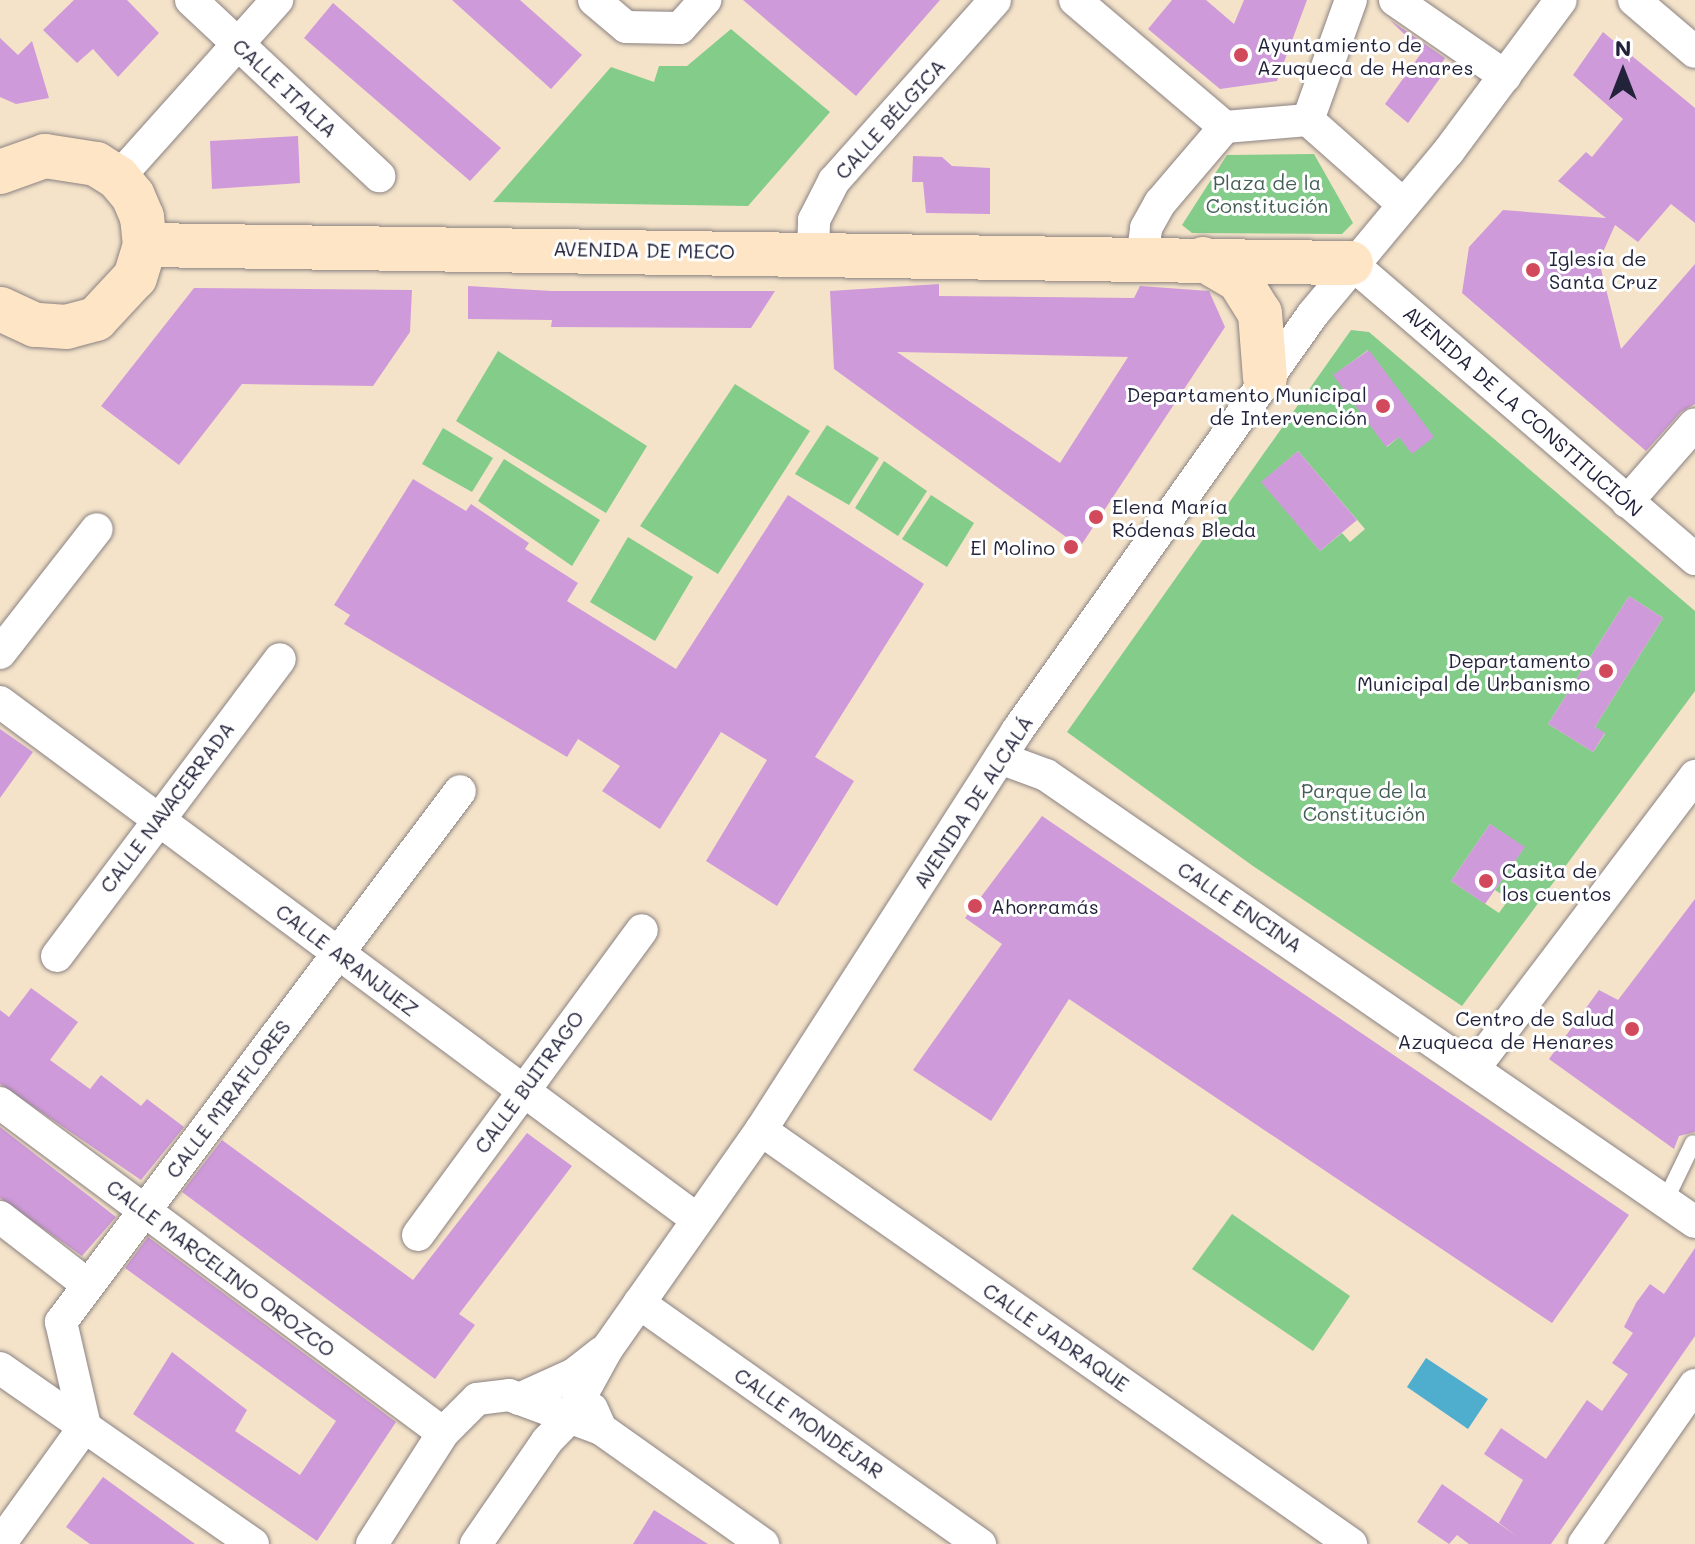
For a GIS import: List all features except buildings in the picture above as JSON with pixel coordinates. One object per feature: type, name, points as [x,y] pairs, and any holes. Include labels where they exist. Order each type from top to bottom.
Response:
[{"type":"street","name":"CALLE ITALIA","points":[[191,0],[379,176]]},
{"type":"street","points":[[118,178],[277,0]]},
{"type":"street","points":[[594,0],[626,27],[680,28],[705,0]]},
{"type":"street","name":"CALLE BÉLGICA","points":[[813,252],[814,220],[834,181],[995,0]]},
{"type":"street","points":[[1075,0],[1225,127]]},
{"type":"street","points":[[1308,120],[1351,0]]},
{"type":"street","points":[[1395,0],[1505,76]]},
{"type":"street","name":"AVENIDA DE ALCALÁ","points":[[476,1544],[547,1441],[569,1418],[607,1349],[695,1218],[761,1130],[1000,758],[1265,378],[1351,263],[1403,204],[1561,0]]},
{"type":"street","points":[[1634,0],[1695,52]]},
{"type":"street","points":[[1142,258],[1146,228],[1160,203],[1225,127],[1308,120],[1403,204]]},
{"type":"street","points":[[0,172],[16,162],[70,156],[118,178],[142,217],[145,245],[135,277],[96,319],[67,327],[35,325],[2,316]]},
{"type":"street","name":"AVENIDA DE MECO","points":[[145,245],[813,252],[1351,263]]},
{"type":"street","points":[[1203,259],[1239,280],[1260,313],[1265,378]]},
{"type":"street","name":"AVENIDA DE LA CONSTITUCIÓN","points":[[1351,263],[1695,559]]},
{"type":"street","points":[[1627,502],[1695,424]]},
{"type":"street","points":[[0,653],[97,529]]},
{"type":"street","name":"CALLE NAVACERRADA","points":[[57,956],[156,818],[280,659]]},
{"type":"street","name":"CALLE ARANJUEZ","points":[[0,702],[695,1218]]},
{"type":"street","name":"CALLE ENCINA","points":[[1000,758],[1046,775],[1475,1067],[1695,1222]]},
{"type":"street","points":[[1475,1067],[1695,776]]},
{"type":"street","name":"CALLE MIRAFLORES","points":[[85,1426],[61,1322],[460,791]]},
{"type":"street","name":"CALLE BUITRAGO","points":[[418,1235],[642,930]]},
{"type":"street","name":"CALLE MARCELINO OROZCO","points":[[0,1103],[443,1433]]},
{"type":"street","name":"CALLE JADRAQUE","points":[[761,1130],[1351,1544]]},
{"type":"street","points":[[0,1217],[88,1285]]},
{"type":"street","name":"CALLE MONDÉJAR","points":[[639,1303],[980,1544]]},
{"type":"street","name":"AVENIDA DE ALCALÁ","points":[[372,1544],[443,1433],[477,1399],[509,1395],[527,1403],[607,1349]]},
{"type":"street","points":[[0,1368],[253,1544]]},
{"type":"street","points":[[589,1383],[590,1405],[601,1429]]},
{"type":"street","points":[[1584,1544],[1695,1385]]},
{"type":"street","points":[[527,1403],[601,1429],[763,1544]]},
{"type":"street","points":[[527,1403],[547,1441]]},
{"type":"street","points":[[0,1544],[85,1426]]},
{"type":"lane","points":[[1665,1201],[1693,1143]]},
{"type":"green space","points":[[731,29],[830,112],[748,206],[493,202],[611,67],[654,82],[659,66],[687,66]]},
{"type":"green space","name":"Plaza de la Constitución","points":[[1314,154],[1353,223],[1342,234],[1192,233],[1182,225],[1227,155]]},
{"type":"green space","name":"Parque de la Constitución","points":[[1351,330],[1369,332],[1695,611],[1695,691],[1462,1006],[1253,866],[1067,732]],"holes":[[[1368,350],[1399,437],[1387,447],[1334,375]],[[1298,451],[1365,529],[1350,542],[1342,533],[1320,551],[1262,482]],[[1629,596],[1663,618],[1595,727],[1605,734],[1593,752],[1548,724]],[[1490,824],[1524,848],[1495,890],[1509,899],[1499,913],[1451,881]]]},
{"type":"green space","points":[[498,351],[647,446],[606,513],[456,421]]},
{"type":"green space","points":[[735,384],[810,431],[718,574],[640,526]]},
{"type":"green space","points":[[827,425],[879,458],[849,505],[795,474]]},
{"type":"green space","points":[[443,428],[493,458],[472,492],[422,464]]},
{"type":"green space","points":[[504,459],[600,520],[572,566],[478,501]]},
{"type":"green space","points":[[884,461],[927,491],[898,536],[855,508]]},
{"type":"green space","points":[[931,495],[974,523],[947,567],[902,539]]},
{"type":"green space","points":[[628,537],[693,577],[655,641],[590,602]]},
{"type":"green space","points":[[1232,1214],[1350,1296],[1313,1351],[1192,1269]]},
{"type":"water","points":[[1426,1358],[1488,1399],[1468,1429],[1407,1387]]},
{"type":"place","name":"Ayuntamiento de Azuqueca de Henares","points":[[1241,55]]},
{"type":"place","name":"Iglesia de Santa Cruz","points":[[1533,270]]},
{"type":"place","name":"Departamento Municipal de Intervención","points":[[1383,406]]},
{"type":"place","name":"Elena María Ródenas Bleda","points":[[1096,517]]},
{"type":"place","name":"El Molino","points":[[1071,547]]},
{"type":"place","name":"Departamento Municipal de Urbanismo","points":[[1606,671]]},
{"type":"place","name":"Casita de los cuentos","points":[[1486,881]]},
{"type":"place","name":"Ahorramás","points":[[975,906]]},
{"type":"place","name":"Centro de Salud Azuqueca de Henares","points":[[1632,1029]]}]
